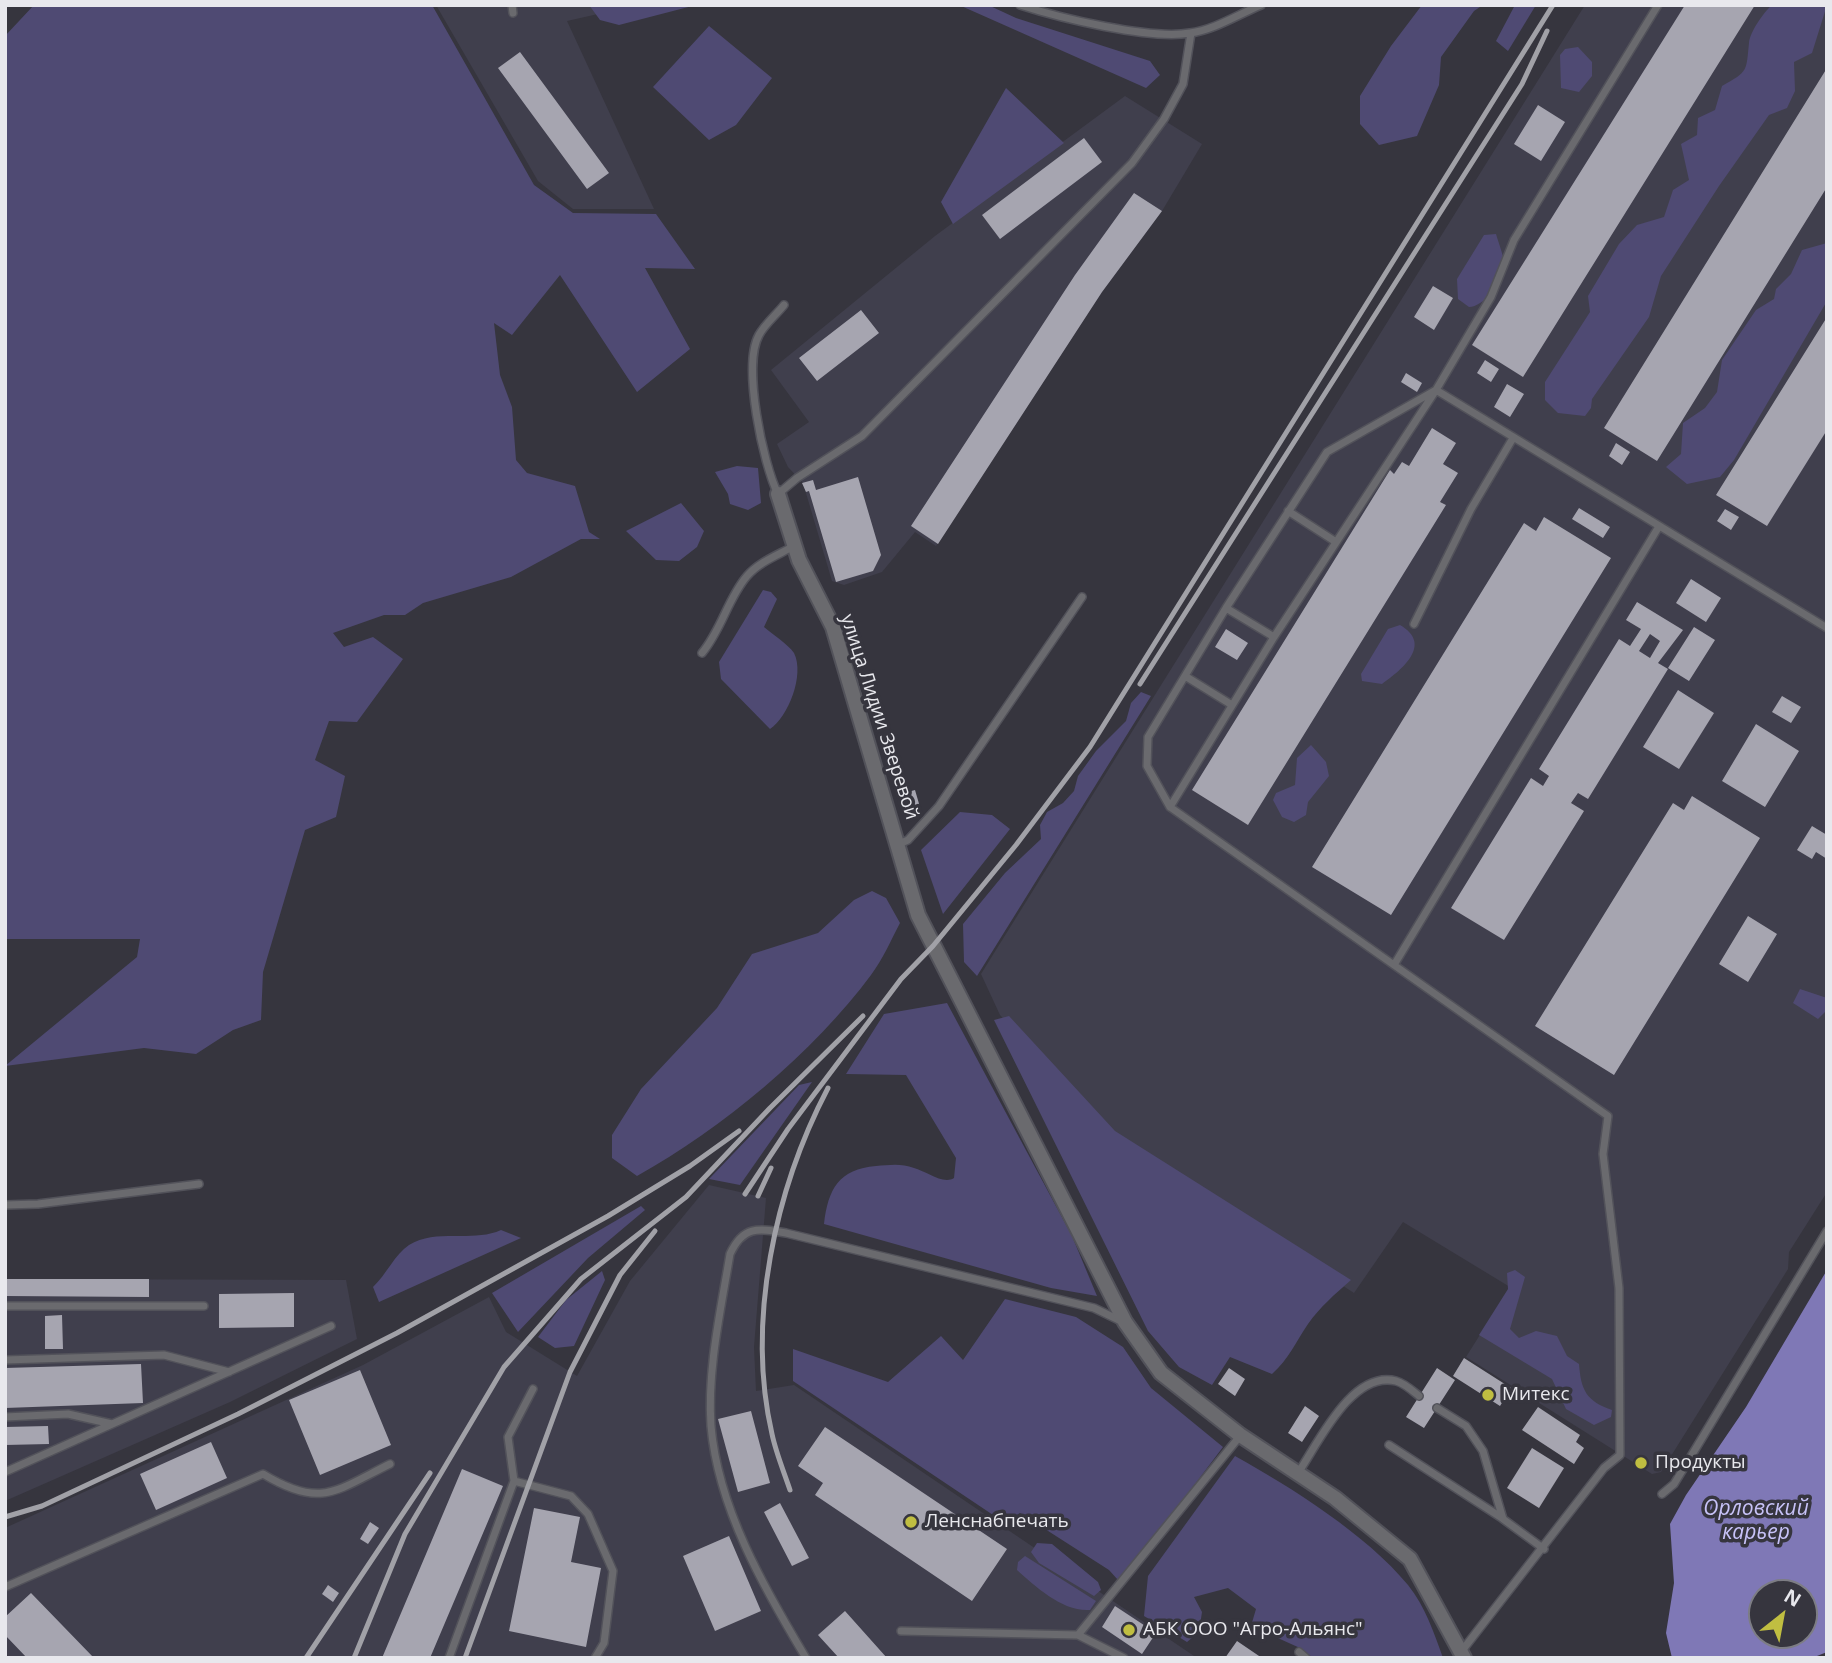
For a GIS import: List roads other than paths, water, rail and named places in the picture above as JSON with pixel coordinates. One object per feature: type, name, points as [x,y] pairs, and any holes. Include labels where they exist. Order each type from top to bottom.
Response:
[{"type":"street","name":"улица Лидии Зверевой","points":[[778,494],[794,546],[833,627],[918,915],[1125,1322],[1161,1373],[1240,1435],[1335,1498],[1410,1559],[1462,1655]]},
{"type":"lane","points":[[1020,5],[1052,15],[1131,29],[1191,33],[1261,5]]},
{"type":"lane","points":[[1170,807],[1274,637],[1436,390],[1491,297],[1514,240],[1658,5]]},
{"type":"lane","points":[[784,305],[758,336],[753,365],[759,433],[770,478],[778,494],[797,478],[862,436],[1132,163],[1164,119],[1183,84],[1191,33]]},
{"type":"lane","points":[[1436,390],[1658,528],[1827,628]]},
{"type":"lane","points":[[1436,390],[1327,452],[1226,608],[1148,737],[1145,750],[1147,766],[1170,807],[1608,1115],[1603,1154],[1619,1288],[1620,1455],[1604,1468],[1462,1655]]},
{"type":"lane","points":[[1414,624],[1471,509],[1513,438]]},
{"type":"lane","points":[[1288,512],[1336,542]]},
{"type":"lane","points":[[1394,965],[1658,528]]},
{"type":"lane","points":[[702,653],[716,636],[746,577],[764,562],[794,546]]},
{"type":"lane","points":[[899,844],[908,840],[939,806],[1083,597]]},
{"type":"lane","points":[[1226,608],[1274,637]]},
{"type":"lane","points":[[1185,676],[1232,705]]},
{"type":"lane","points":[[5,1205],[38,1204],[199,1184]]},
{"type":"lane","points":[[806,1658],[784,1622],[739,1531],[718,1473],[711,1424],[714,1377],[730,1254],[738,1238],[751,1231],[786,1233],[1094,1307],[1125,1322]]},
{"type":"lane","points":[[1662,1494],[1674,1484],[1827,1231]]},
{"type":"lane","points":[[5,1306],[204,1306]]},
{"type":"lane","points":[[5,1472],[331,1326]]},
{"type":"lane","points":[[5,1360],[164,1355],[229,1372]]},
{"type":"lane","points":[[1298,1474],[1352,1394],[1362,1387],[1372,1381],[1398,1381],[1419,1396]]},
{"type":"lane","points":[[449,1658],[514,1481],[508,1437],[533,1389]]},
{"type":"lane","points":[[1437,1408],[1466,1426],[1483,1451],[1503,1519]]},
{"type":"lane","points":[[5,1417],[68,1414],[112,1424]]},
{"type":"lane","points":[[1078,1634],[1199,1490],[1240,1435]]},
{"type":"lane","points":[[1388,1446],[1503,1519],[1544,1549]]},
{"type":"lane","points":[[5,1587],[263,1474],[286,1488],[327,1496],[390,1464]]},
{"type":"lane","points":[[514,1481],[570,1496],[588,1514],[613,1571],[604,1643],[595,1658]]},
{"type":"lane","points":[[901,1631],[1078,1634],[1124,1658]]},
{"type":"water","name":"Орловский карьер","points":[[1827,1270],[1827,1652],[1812,1658],[1672,1658],[1666,1633],[1674,1583],[1670,1524],[1686,1495],[1746,1407]]},
{"type":"railway","points":[[745,1194],[788,1129],[901,979],[933,946],[1016,845],[1090,747],[1553,5]]},
{"type":"railway","points":[[1140,684],[1522,84],[1547,31]]},
{"type":"railway","points":[[354,1658],[405,1534],[504,1367],[581,1279],[686,1197],[770,1108],[863,1016]]},
{"type":"railway","points":[[790,1490],[774,1441],[765,1391],[762,1346],[764,1301],[780,1212],[809,1127],[828,1088]]},
{"type":"railway","points":[[5,1517],[42,1506],[238,1414],[397,1333],[608,1216],[690,1166],[739,1131]]},
{"type":"railway","points":[[758,1196],[771,1168]]},
{"type":"railway","points":[[465,1658],[570,1372],[620,1275],[655,1231]]},
{"type":"railway","points":[[306,1658],[430,1473]]},
{"type":"place","name":"Митекс","points":[[1488,1395]]},
{"type":"place","name":"Продукты","points":[[1641,1463]]},
{"type":"place","name":"Ленснабпечать","points":[[911,1522]]},
{"type":"place","name":"АБК ООО \"Агро-Альянс\"","points":[[1129,1630]]}]
